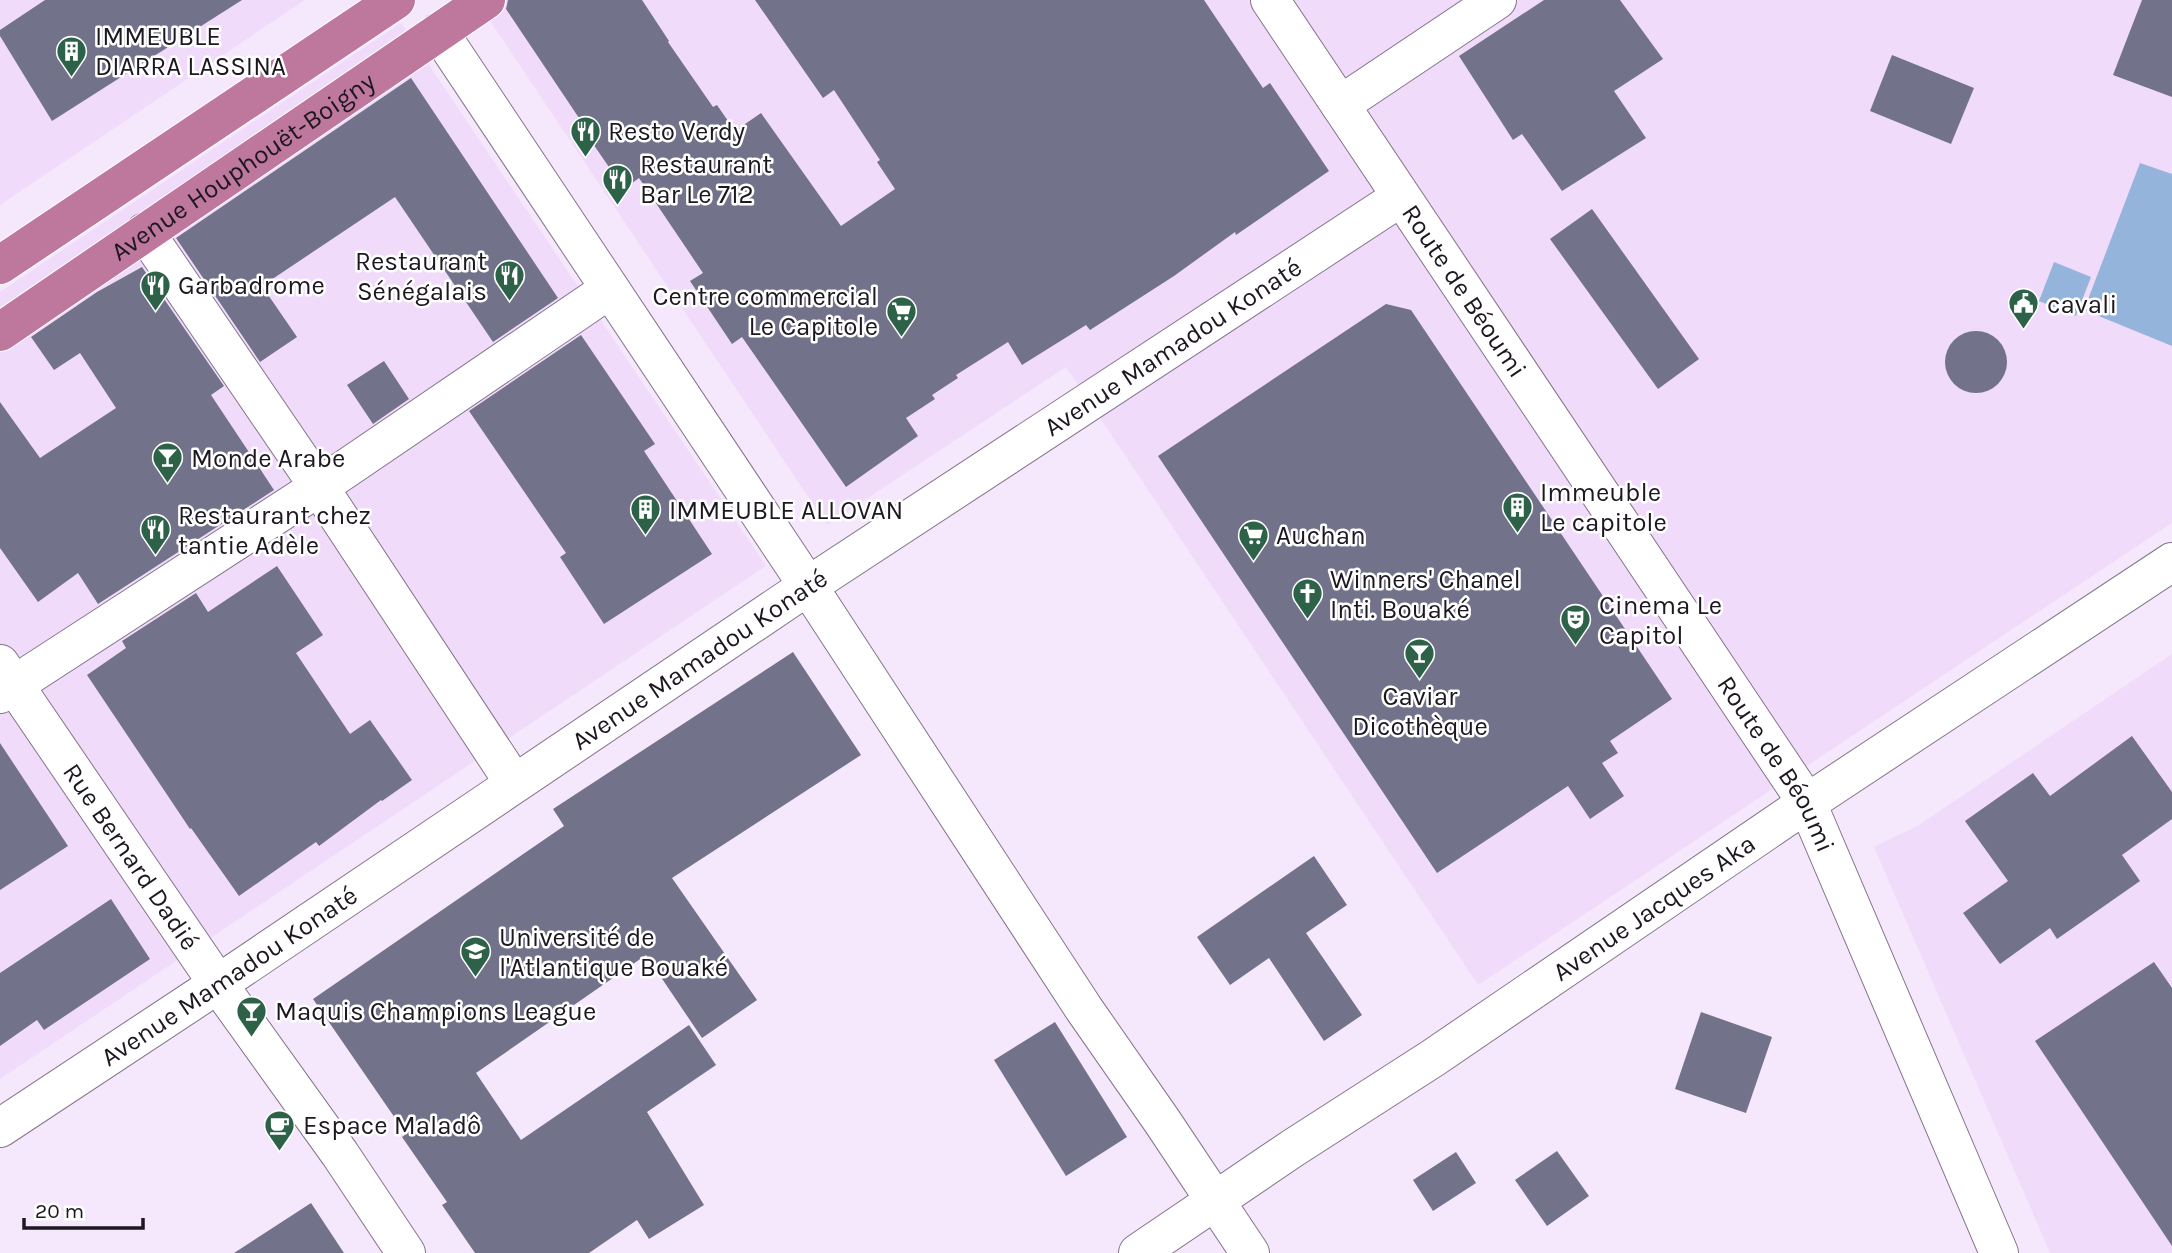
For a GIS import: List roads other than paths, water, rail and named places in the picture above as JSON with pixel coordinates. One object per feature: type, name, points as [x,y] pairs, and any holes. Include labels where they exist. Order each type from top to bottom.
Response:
[{"type":"highway","name":"Avenue Houphouët-Boigny","points":[[0,265],[396,0]]},
{"type":"highway","name":"Avenue Houphouët-Boigny","points":[[0,332],[486,0]]},
{"type":"street","name":"Route de Béoumi","points":[[1270,0],[1807,803],[1999,1253]]},
{"type":"street","points":[[1340,105],[1497,0]]},
{"type":"street","points":[[439,32],[808,586],[985,861],[1250,1253]]},
{"type":"street","name":"Avenue Mamadou Konaté","points":[[0,1128],[808,586],[1401,197]]},
{"type":"street","points":[[145,232],[319,487],[514,783]]},
{"type":"street","points":[[5,681],[319,487],[610,289]]},
{"type":"street","name":"Avenue Jacques Aka","points":[[1138,1253],[1293,1148],[1433,1058],[1807,803],[2172,562]]},
{"type":"street","name":"Rue Bernard Dadié","points":[[5,681],[340,1154],[406,1253]]},
{"type":"water","points":[[2140,163],[2172,174],[2172,346],[2084,310]]},
{"type":"water","points":[[2054,262],[2091,277],[2076,316],[2039,301]]},
{"type":"place","name":"IMMEUBLE DIARRA LASSINA","points":[[72,78]]},
{"type":"place","name":"Resto Verdy","points":[[585,158]]},
{"type":"place","name":"Restaurant Bar Le 712","points":[[617,206]]},
{"type":"place","name":"Restaurant Sénégalais","points":[[510,303]]},
{"type":"place","name":"Garbadrome","points":[[155,312]]},
{"type":"place","name":"cavali","points":[[2024,331]]},
{"type":"place","name":"Centre commercial Le Capitole","points":[[901,338]]},
{"type":"place","name":"Monde Arabe","points":[[168,485]]},
{"type":"place","name":"Immeuble Le capitole","points":[[1517,534]]},
{"type":"place","name":"IMMEUBLE ALLOVAN","points":[[646,537]]},
{"type":"place","name":"Restaurant chez tantie Adèle","points":[[155,557]]},
{"type":"place","name":"Auchan","points":[[1253,562]]},
{"type":"place","name":"Winners' Chanel Inti. Bouaké","points":[[1307,621]]},
{"type":"place","name":"Cinema Le Capitol","points":[[1576,647]]},
{"type":"place","name":"Caviar Dicothèque","points":[[1420,680]]},
{"type":"place","name":"Université de l'Atlantique Bouaké","points":[[476,979]]},
{"type":"place","name":"Maquis Champions League","points":[[252,1038]]},
{"type":"place","name":"Espace Maladô","points":[[280,1152]]}]
